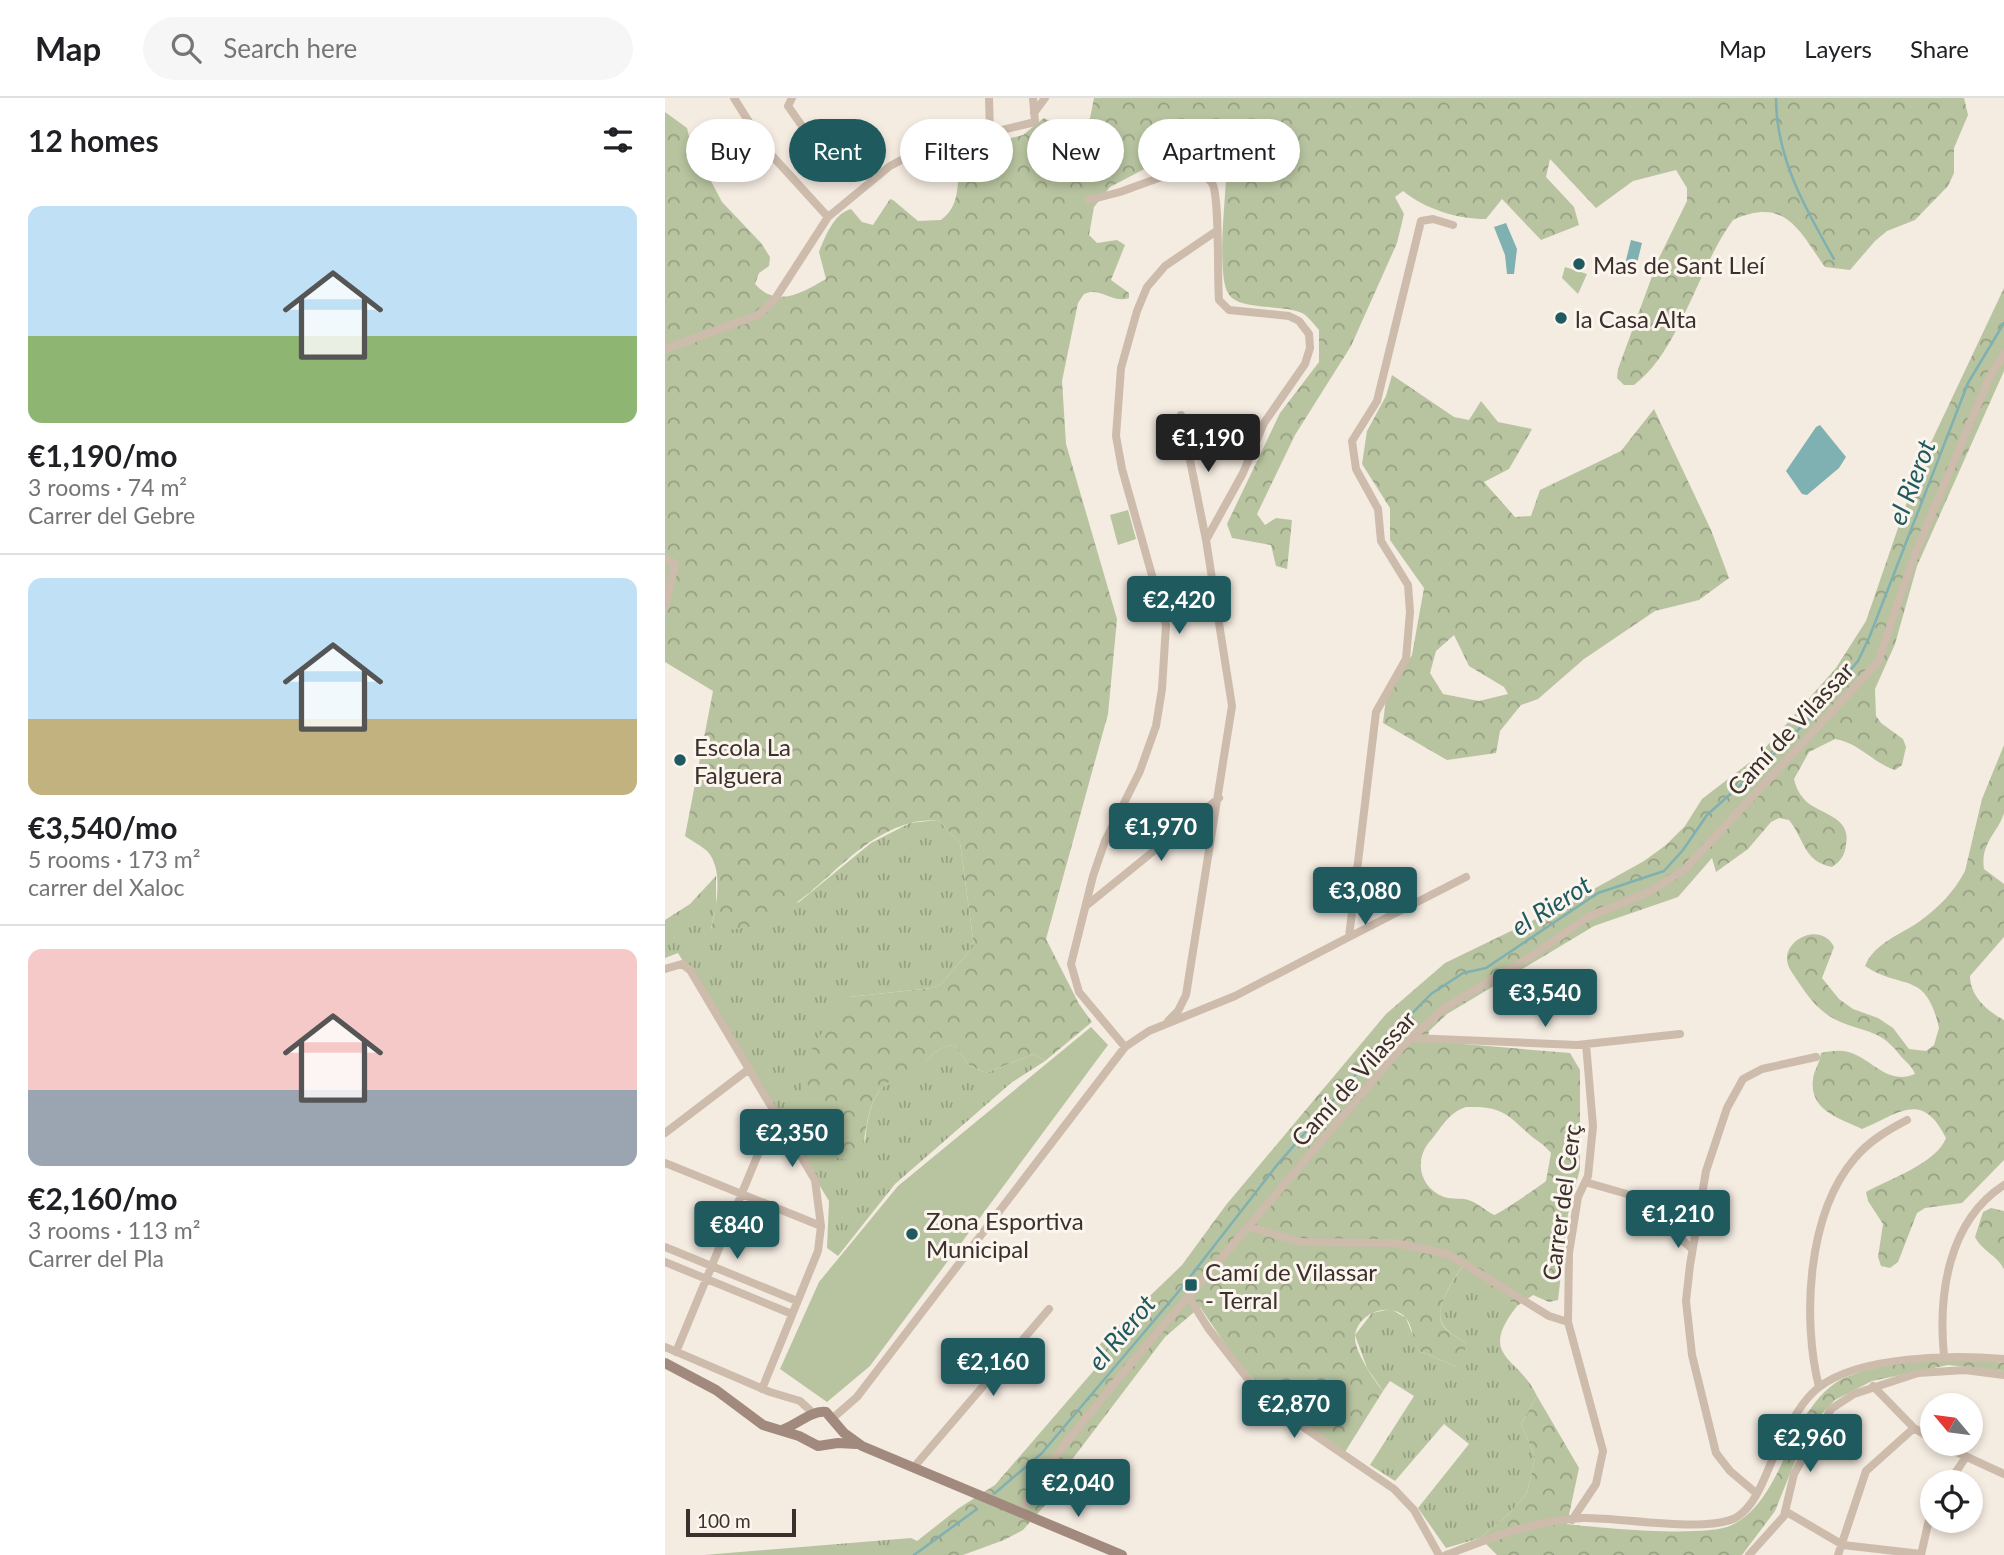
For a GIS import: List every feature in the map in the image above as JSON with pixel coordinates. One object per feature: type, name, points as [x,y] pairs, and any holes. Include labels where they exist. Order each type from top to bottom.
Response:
[{"type":"main road","points":[[665,1363],[716,1390],[763,1425],[807,1439],[818,1446],[832,1443],[862,1446],[1122,1555]]},
{"type":"main road","points":[[782,1430],[824,1411],[862,1446]]},
{"type":"main road","points":[[807,1439],[803,1428],[810,1416]]},
{"type":"main road","points":[[832,1443],[836,1421]]},
{"type":"street","points":[[734,98],[766,149],[788,177],[828,217]]},
{"type":"street","points":[[792,98],[788,106],[797,119]]},
{"type":"street","points":[[989,98],[990,119]]},
{"type":"street","points":[[1033,98],[1035,118]]},
{"type":"street","points":[[1013,125],[1035,118],[1045,98]]},
{"type":"street","points":[[665,349],[758,315],[775,299],[828,217],[874,177],[900,162]]},
{"type":"street","points":[[1089,200],[1189,167],[1205,175],[1214,185],[1219,300],[1229,310],[1299,321],[1309,334],[1310,348],[1305,364],[1264,423],[1238,484],[1206,540]]},
{"type":"street","points":[[1349,937],[1376,712],[1406,659],[1410,612],[1408,585],[1381,541],[1378,509],[1364,489],[1356,469],[1352,441],[1377,401],[1422,221],[1433,219],[1453,225]]},
{"type":"street","points":[[1125,1047],[1079,992],[1071,964],[1105,841],[1140,771],[1156,726],[1163,665],[1164,616],[1122,469],[1117,436],[1121,368],[1137,311],[1147,287],[1165,266],[1215,232]]},
{"type":"street","name":"Camí de Vilassar","points":[[1021,1513],[1035,1485],[1064,1445],[1314,1147],[1412,1038],[1443,1009],[1530,957],[1588,917],[1651,891],[1684,870],[1878,662],[1915,554],[1990,376],[2004,354]]},
{"type":"street","points":[[1164,1025],[1178,1011],[1186,995],[1232,706],[1206,540],[1181,415]]},
{"type":"street","points":[[665,558],[675,564],[665,607]]},
{"type":"street","points":[[1086,905],[1219,798]]},
{"type":"street","points":[[836,1421],[1125,1047],[1164,1025],[1235,996],[1466,877]]},
{"type":"street","points":[[665,969],[682,964],[690,970],[815,1180],[821,1226],[818,1251],[761,1389]]},
{"type":"street","points":[[1412,1038],[1586,1044],[1680,1034]]},
{"type":"street","name":"Carrer del Cerç","points":[[1572,1520],[1596,1484],[1603,1451],[1568,1322],[1569,1253],[1578,1197],[1585,1182],[1593,1126],[1586,1044]]},
{"type":"street","points":[[1756,1493],[1730,1471],[1716,1453],[1692,1355],[1686,1301],[1692,1249],[1706,1171],[1727,1108],[1744,1079],[1762,1069],[1816,1057]]},
{"type":"street","points":[[665,1133],[749,1069]]},
{"type":"street","points":[[1819,1387],[1811,1354],[1814,1249],[1833,1195],[1854,1158],[1882,1133],[1907,1120]]},
{"type":"street","points":[[676,1352],[766,1135],[782,1125]]},
{"type":"street","points":[[665,1163],[821,1226]]},
{"type":"street","points":[[1585,1182],[1634,1196],[1692,1249]]},
{"type":"street","points":[[1944,1356],[1943,1289],[1958,1240],[1973,1214],[2004,1185]]},
{"type":"street","points":[[1248,1227],[1301,1242],[1395,1243],[1448,1254],[1549,1316],[1568,1322]]},
{"type":"street","points":[[665,1247],[797,1301]]},
{"type":"street","points":[[665,1262],[792,1314]]},
{"type":"street","points":[[1188,1296],[1208,1328],[1265,1401],[1394,1489],[1414,1510],[1439,1555]]},
{"type":"street","points":[[914,1468],[1049,1309]]},
{"type":"street","points":[[665,1348],[761,1389],[800,1401],[810,1416]]},
{"type":"street","points":[[1445,1555],[1522,1526],[1572,1520],[1707,1523],[1735,1518],[1751,1505],[1798,1411],[1819,1387],[1864,1366],[1944,1356],[2004,1359]]},
{"type":"street","points":[[1749,1555],[1785,1511],[1794,1474],[1831,1409],[1873,1386],[1918,1373],[1965,1370],[2004,1375]]},
{"type":"street","points":[[1873,1386],[1920,1431]]},
{"type":"street","points":[[1838,1555],[1866,1471],[1915,1428]]},
{"type":"street","points":[[1957,1470],[1966,1457],[2004,1474]]},
{"type":"street","points":[[1785,1511],[1843,1545],[1921,1555],[1926,1533]]},
{"type":"green space","points":[[1094,98],[1964,98],[1968,115],[1954,148],[1954,173],[1948,186],[1915,220],[1887,231],[1875,241],[1850,270],[1825,267],[1798,230],[1779,215],[1766,212],[1733,220],[1709,261],[1664,351],[1634,385],[1624,385],[1617,378],[1618,369],[1658,260],[1687,201],[1687,188],[1676,170],[1633,181],[1596,208],[1550,159],[1546,177],[1574,207],[1579,225],[1541,240],[1502,199],[1486,219],[1475,219],[1431,208],[1403,191],[1395,197],[1404,214],[1397,243],[1351,346],[1295,435],[1257,514],[1265,525],[1276,518],[1292,520],[1287,569],[1276,566],[1271,545],[1232,538],[1227,524],[1280,413],[1319,362],[1319,330],[1304,314],[1296,311],[1251,305],[1233,299],[1225,284],[1222,255],[1226,182],[1300,182],[1300,119],[1138,119],[1138,172],[1124,180],[1124,119],[1090,118]]},
{"type":"green space","points":[[665,112],[686,127],[686,182],[712,182],[722,202],[761,243],[770,257],[769,266],[759,273],[755,284],[772,296],[781,297],[799,293],[826,279],[819,252],[831,226],[845,211],[851,209],[862,222],[873,225],[890,199],[918,221],[941,220],[954,204],[958,182],[1013,182],[1013,138],[1027,132],[1027,182],[1120,182],[1110,187],[1094,207],[1089,235],[1097,243],[1117,240],[1125,245],[1111,280],[1129,293],[1129,298],[1123,299],[1096,292],[1084,294],[1078,303],[1062,381],[1066,444],[1117,619],[1108,714],[1046,939],[1079,1004],[1092,1022],[1045,1061],[1034,1054],[986,1073],[970,1066],[954,1045],[939,1050],[915,1071],[893,1080],[878,1093],[870,1111],[857,1159],[846,1160],[832,1155],[824,1148],[808,1123],[802,1099],[806,1062],[819,1037],[849,997],[932,988],[941,984],[974,946],[960,843],[938,820],[911,823],[884,834],[860,849],[795,904],[771,919],[743,928],[711,930],[717,890],[716,869],[708,852],[685,836],[713,691],[665,662]]},
{"type":"green space","points":[[1565,267],[1587,274],[1578,294],[1562,278]]},
{"type":"green space","points":[[2004,288],[2004,371],[1917,566],[1895,644],[1875,689],[1876,716],[1903,739],[1906,747],[1902,765],[1895,770],[1887,767],[1851,744],[1835,739],[1809,752],[1794,779],[1805,800],[1835,818],[1844,828],[1844,855],[1832,867],[1822,864],[1810,855],[1789,820],[1779,818],[1771,822],[1748,849],[1716,872],[1712,858],[1678,897],[1594,926],[1447,1014],[1429,1031],[1427,1041],[1570,1053],[1580,1070],[1580,1169],[1568,1214],[1558,1300],[1549,1302],[1533,1295],[1517,1306],[1463,1266],[1447,1292],[1440,1315],[1445,1328],[1466,1343],[1463,1361],[1455,1366],[1419,1351],[1409,1323],[1397,1312],[1381,1310],[1366,1317],[1356,1330],[1356,1344],[1366,1366],[1383,1391],[1345,1452],[1280,1408],[1236,1360],[1200,1307],[1165,1337],[1058,1478],[1046,1504],[1023,1530],[963,1555],[926,1555],[912,1545],[959,1508],[995,1485],[1108,1354],[1099,1345],[1182,1265],[1226,1205],[1386,1014],[1445,963],[1567,904],[1644,861],[1666,845],[1685,826],[1702,799],[1758,756],[1836,668],[1866,621],[1918,470]],"holes":[[[1466,1107],[1502,1112],[1551,1153],[1546,1181],[1494,1215],[1471,1201],[1447,1198],[1435,1192],[1421,1172],[1422,1155],[1426,1147],[1446,1121]]]},
{"type":"green space","points":[[1392,375],[1454,417],[1469,420],[1481,401],[1498,422],[1532,429],[1509,469],[1484,482],[1515,517],[1531,516],[1540,490],[1621,451],[1654,409],[1711,530],[1729,578],[1699,600],[1655,611],[1584,659],[1538,699],[1521,705],[1500,731],[1496,753],[1447,760],[1383,723],[1386,698],[1412,655],[1424,588],[1390,540],[1390,508],[1362,464],[1367,431],[1386,396]],"holes":[[[1454,635],[1469,666],[1504,687],[1508,694],[1479,701],[1443,694],[1430,673],[1436,651]]]},
{"type":"green space","points":[[1128,510],[1136,539],[1118,545],[1110,515]]},
{"type":"green space","points":[[2004,745],[2004,813],[1987,845],[1983,860],[1984,869],[2004,884],[2004,937],[1970,976],[1976,996],[2004,1020],[2004,1160],[1962,1203],[1925,1208],[1917,1213],[1898,1262],[1890,1268],[1881,1266],[1878,1257],[1883,1224],[1868,1201],[1866,1192],[1922,1163],[1941,1147],[1946,1138],[1928,1114],[1918,1110],[1898,1112],[1862,1129],[1835,1117],[1821,1106],[1813,1090],[1813,1079],[1821,1053],[1846,1051],[1890,1075],[1906,1077],[1915,1074],[1891,1044],[1873,1033],[1844,1024],[1820,1009],[1791,971],[1787,961],[1788,952],[1793,944],[1809,935],[1819,935],[1827,939],[1834,947],[1822,978],[1839,999],[1853,1009],[1878,1018],[1893,1028],[1909,1049],[1926,1051],[1934,1045],[1939,1028],[1934,1009],[1927,997],[1911,984],[1865,966],[1875,951],[1933,910],[1961,879],[1982,799]]},
{"type":"green space","points":[[938,820],[960,843],[974,946],[941,984],[932,988],[849,997],[865,1144],[869,1115],[881,1089],[897,1077],[915,1071],[943,1047],[954,1045],[970,1066],[986,1073],[1034,1054],[1045,1061],[1011,1083],[895,1184],[838,1256],[827,1248],[829,1201],[678,953],[665,958],[665,920],[690,904],[716,876],[716,906],[711,929],[799,902],[871,843],[910,823]]},
{"type":"green space","name":"Zona Esportiva Municipal","points":[[1091,1027],[1108,1045],[870,1366],[827,1402],[780,1369],[819,1282],[898,1186]]},
{"type":"green space","points":[[1991,1208],[2004,1211],[2004,1269],[1975,1237],[1983,1212]]},
{"type":"green space","points":[[1464,1265],[1517,1306],[1505,1323],[1500,1337],[1501,1347],[1505,1356],[1530,1383],[1537,1396],[1521,1424],[1535,1457],[1527,1493],[1509,1514],[1480,1538],[1446,1548],[1418,1508],[1469,1444],[1444,1424],[1395,1481],[1370,1465],[1414,1396],[1390,1381],[1383,1391],[1367,1368],[1355,1335],[1372,1313],[1391,1309],[1406,1318],[1419,1351],[1455,1366],[1466,1343],[1445,1328],[1440,1315],[1447,1292]]},
{"type":"green space","points":[[1949,1357],[2004,1363],[2004,1371],[1948,1365],[1872,1381],[1835,1400],[1809,1427],[1775,1511],[1742,1555],[1497,1555],[1480,1538],[1509,1514],[1527,1493],[1535,1457],[1521,1424],[1537,1396],[1579,1468],[1567,1524],[1652,1531],[1700,1531],[1732,1525],[1749,1513],[1763,1497],[1805,1417],[1818,1399],[1834,1384],[1874,1368]]},
{"type":"green space","points":[[911,1538],[946,1555],[704,1555]]},
{"type":"water","points":[[1506,223],[1517,249],[1514,274],[1507,274],[1505,255],[1494,227]]},
{"type":"water","points":[[1631,240],[1642,243],[1634,275],[1623,272]]},
{"type":"water","points":[[1820,425],[1846,457],[1839,468],[1807,495],[1802,494],[1786,471]]},
{"type":"waterway","points":[[1776,98],[1781,141],[1794,182],[1834,259]]},
{"type":"waterway","name":"el Rierot","points":[[995,1493],[1042,1453],[1179,1291],[1277,1165],[1384,1042],[1431,994],[1463,973],[1486,968],[1598,893],[1664,871],[1683,850],[1707,815],[1810,718],[1858,661],[1968,383],[2004,323]]},
{"type":"waterway","name":"el Rierot","points":[[914,1555],[977,1509]]},
{"type":"place","name":"Mas de Sant Lleí","points":[[1579,264]]},
{"type":"place","name":"la Casa Alta","points":[[1561,318]]},
{"type":"place","name":"Escola La Falguera","points":[[680,760]]},
{"type":"place","name":"Zona Esportiva Municipal","points":[[912,1234]]},
{"type":"place","name":"Camí de Vilassar - Terral","points":[[1191,1285]]}]
